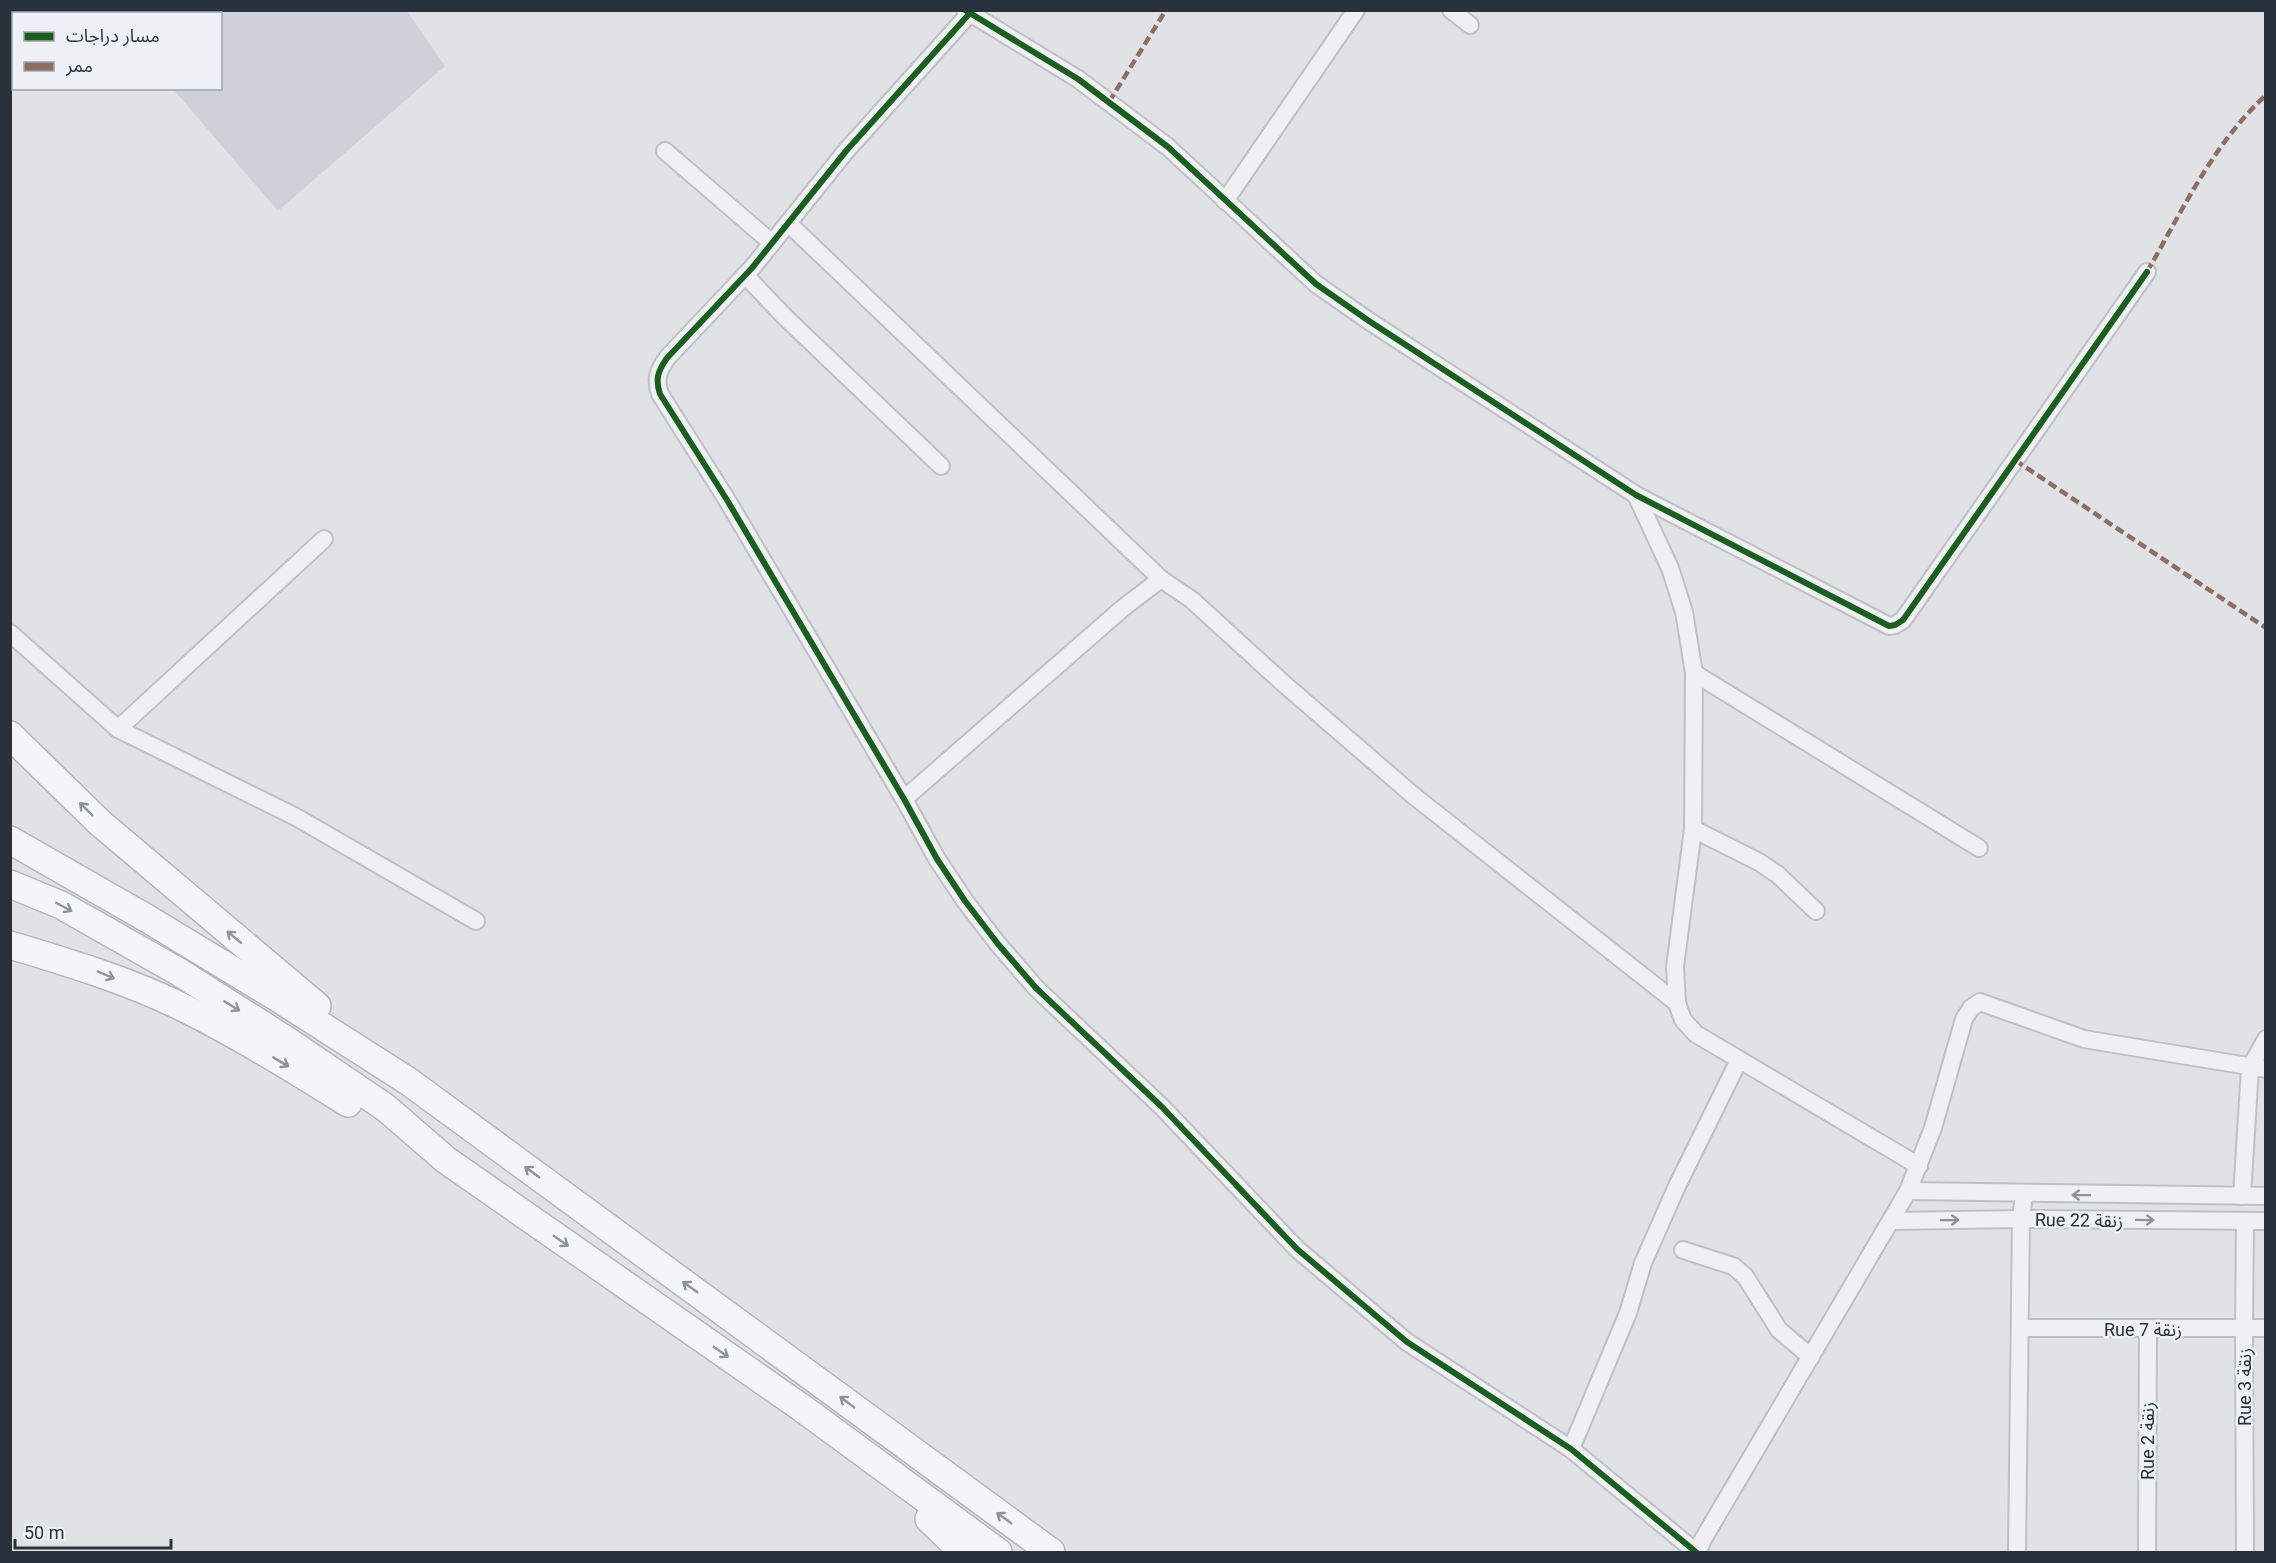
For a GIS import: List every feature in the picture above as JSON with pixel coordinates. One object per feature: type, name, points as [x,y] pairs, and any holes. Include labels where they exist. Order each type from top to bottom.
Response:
[{"type":"highway","points":[[10,735],[99,822],[408,1081],[1052,1552]]},
{"type":"highway","points":[[10,840],[168,931],[408,1081]]},
{"type":"highway","points":[[10,884],[61,904],[179,972],[284,1038],[386,1108],[446,1160]]},
{"type":"highway","points":[[10,945],[98,972],[185,1009],[446,1160],[783,1395],[998,1552]]},
{"type":"highway","points":[[870,1458],[963,1552]]},
{"type":"street","points":[[1225,201],[1356,10]]},
{"type":"street","points":[[1451,10],[1470,25]]},
{"type":"street","points":[[2147,272],[1903,620],[1889,626],[1636,495],[1316,284],[1168,147],[1078,79],[967,12],[846,151],[746,275],[667,358],[660,368],[656,382],[665,404],[727,500],[904,799],[937,859],[998,945],[1036,988],[1162,1107],[1297,1249],[1407,1342],[1571,1449],[1697,1552],[1908,1191],[1933,1128],[1964,1019],[1971,1008],[1980,1002],[2084,1039],[2258,1069]]},
{"type":"street","points":[[665,151],[772,243]]},
{"type":"street","points":[[788,223],[1161,579],[1192,600],[1283,683],[1414,796],[1677,1003]]},
{"type":"street","points":[[746,275],[785,317],[941,466]]},
{"type":"street","points":[[1636,495],[1670,568],[1684,612],[1694,673],[1693,829],[1675,967],[1677,1003],[1683,1020],[1696,1034],[1919,1166]]},
{"type":"street","points":[[118,729],[324,539]]},
{"type":"street","points":[[904,799],[1123,608],[1161,579]]},
{"type":"street","points":[[10,633],[118,729],[296,817],[476,921]]},
{"type":"street","points":[[1694,673],[1979,848]]},
{"type":"street","points":[[1693,829],[1759,862],[1777,874],[1816,911]]},
{"type":"street","points":[[2242,1196],[2258,1069],[2265,1039]]},
{"type":"street","points":[[1571,1449],[1628,1313],[1643,1263],[1677,1186],[1739,1060]]},
{"type":"street","name":"Rue 22 زنقة","points":[[1908,1191],[2265,1196]]},
{"type":"street","points":[[2017,1552],[2021,1219],[2024,1194]]},
{"type":"street","name":"Rue 22 زنقة","points":[[1892,1221],[2021,1219],[2265,1221]]},
{"type":"street","name":"Rue 3 زنقة","points":[[2245,1221],[2246,1552]]},
{"type":"street","points":[[1683,1250],[1733,1266],[1745,1276],[1779,1329],[1811,1357]]},
{"type":"street","name":"Rue 7 زنقة","points":[[2020,1328],[2265,1328]]},
{"type":"street","name":"Rue 2 زنقة","points":[[2147,1552],[2148,1329]]},
{"type":"shaded area","points":[[407,11],[445,66],[278,211],[174,90],[222,90],[222,12],[108,12]]},
{"type":"marked path","points":[[1109,102],[1166,10]]},
{"type":"marked path","points":[[2147,272],[2214,156],[2247,114],[2266,95]]},
{"type":"marked path","points":[[2015,460],[2266,628]]},
{"type":"cycle path","points":[[965,10],[1078,79],[1168,147],[1316,284],[1369,321],[1636,495],[1889,626],[1903,620],[2147,272]]},
{"type":"cycle path","points":[[970,13],[846,151],[752,268],[667,358],[658,375],[660,394],[727,500],[904,799],[937,859],[965,901],[1036,988],[1162,1107],[1297,1249],[1407,1342],[1571,1449],[1696,1552]]}]
